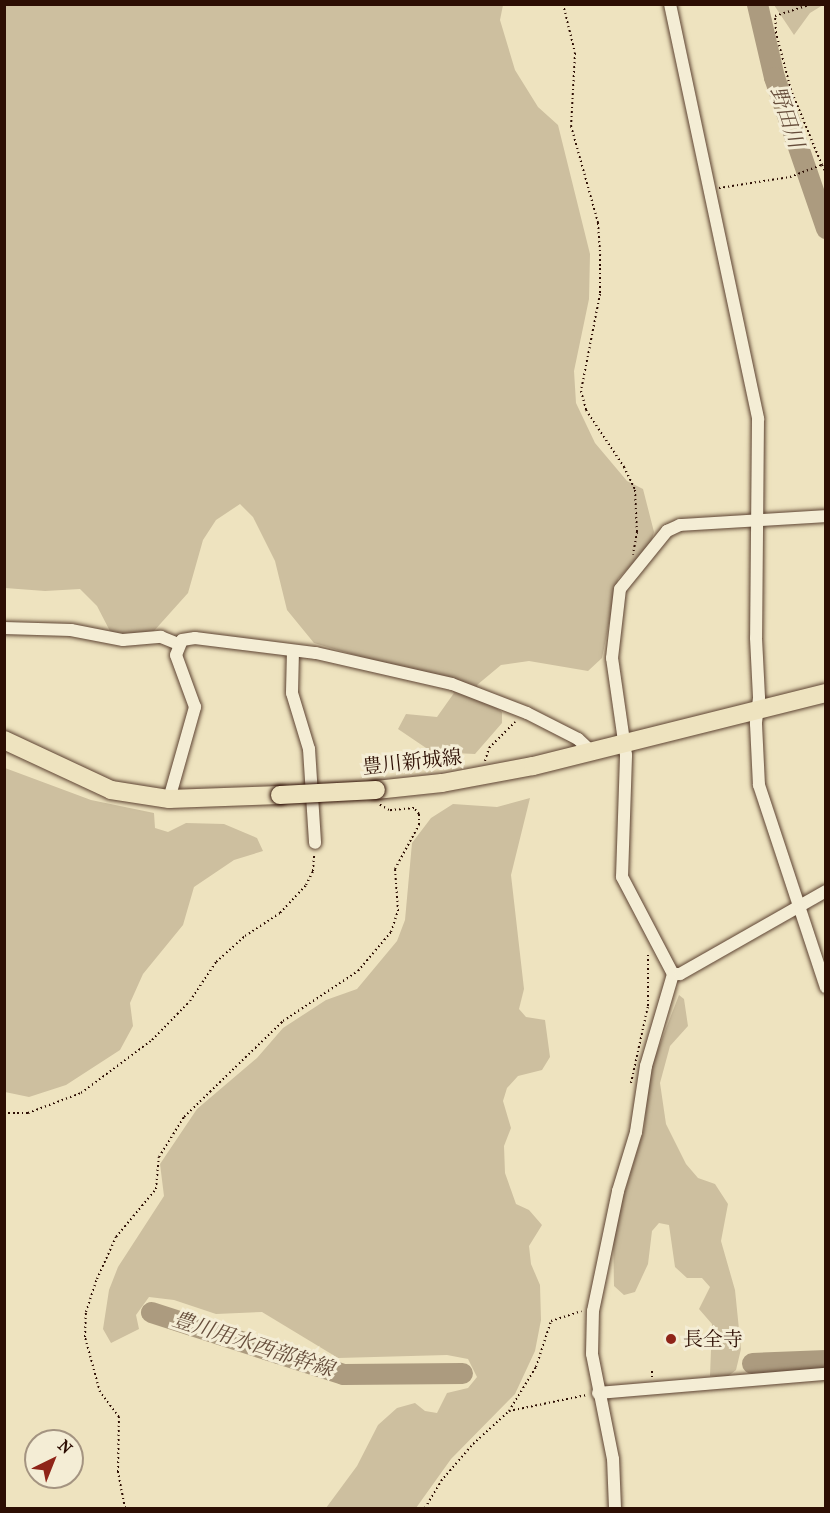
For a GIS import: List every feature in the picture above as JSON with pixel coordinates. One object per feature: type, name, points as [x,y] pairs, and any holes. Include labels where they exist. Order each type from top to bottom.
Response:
[{"type":"main road","name":"豊川新城線","points":[[4,740],[111,790],[169,800],[376,790],[487,776],[593,753],[825,693]]},
{"type":"street","points":[[670,4],[758,419],[758,709],[762,800],[825,987]]},
{"type":"street","points":[[615,1509],[613,1459],[598,1393],[593,1311],[618,1191],[636,1132],[646,1066],[673,974],[622,876],[625,743],[612,658],[616,603],[632,572],[667,531],[680,525],[825,516]]},
{"type":"street","points":[[4,628],[79,631],[123,640],[161,637],[178,644],[195,638],[293,651],[452,684],[527,713],[578,739],[593,753]]},
{"type":"street","points":[[169,800],[195,706],[176,655],[178,644]]},
{"type":"street","points":[[293,651],[292,693],[309,749],[315,843]]},
{"type":"street","points":[[673,974],[680,974],[825,891]]},
{"type":"street","points":[[598,1393],[825,1374]]},
{"type":"path","points":[[563,4],[575,53],[571,126],[598,223],[600,255],[600,294],[581,391],[586,410],[624,467],[635,490],[637,532],[632,572]]},
{"type":"path","points":[[811,4],[776,16],[776,33],[791,90],[825,173]]},
{"type":"path","points":[[711,191],[790,177],[822,165]]},
{"type":"path","points":[[487,776],[489,748],[527,713]]},
{"type":"path","points":[[125,1509],[118,1472],[119,1417],[100,1392],[85,1337],[87,1312],[97,1279],[116,1237],[156,1189],[159,1157],[184,1117],[283,1021],[358,971],[390,932],[398,911],[395,869],[419,825],[419,814],[406,806],[382,808],[376,790]]},
{"type":"path","points":[[4,1113],[50,1107],[81,1093],[152,1040],[190,1001],[216,962],[244,936],[280,912],[306,885],[313,871],[315,843]]},
{"type":"path","points":[[632,1089],[630,1079],[650,988],[648,950]]},
{"type":"path","points":[[425,1509],[441,1481],[473,1444],[509,1411],[536,1367],[551,1321],[566,1314],[593,1311]]},
{"type":"path","points":[[509,1411],[598,1393]]},
{"type":"shaded area","points":[[5,5],[503,5],[500,20],[515,70],[538,107],[558,125],[590,254],[589,299],[574,371],[576,403],[595,443],[627,481],[643,489],[654,532],[650,545],[618,579],[602,658],[588,671],[529,661],[501,665],[477,685],[482,698],[502,712],[502,723],[475,754],[432,752],[398,729],[406,714],[437,717],[454,693],[441,676],[392,666],[314,643],[287,610],[275,561],[253,517],[240,504],[216,520],[203,540],[188,593],[153,632],[130,638],[111,633],[97,606],[80,589],[45,591],[5,588]]},
{"type":"shaded area","points":[[774,5],[823,5],[810,13],[794,35]]},
{"type":"shaded area","points":[[5,768],[91,800],[154,813],[155,828],[168,832],[186,823],[224,824],[257,838],[263,851],[234,860],[194,887],[183,925],[143,974],[130,1003],[133,1026],[120,1050],[66,1085],[29,1097],[5,1092]]},
{"type":"shaded area","points":[[530,798],[511,875],[524,989],[519,1009],[526,1017],[545,1020],[550,1057],[542,1070],[518,1076],[507,1088],[503,1101],[511,1128],[504,1146],[505,1173],[516,1204],[529,1210],[542,1225],[529,1246],[531,1264],[540,1285],[541,1320],[535,1351],[515,1394],[451,1459],[416,1508],[326,1508],[357,1466],[378,1425],[397,1408],[415,1403],[425,1411],[437,1413],[447,1393],[468,1388],[477,1377],[468,1359],[447,1355],[338,1358],[262,1312],[216,1314],[174,1300],[149,1297],[136,1315],[139,1329],[111,1343],[103,1329],[109,1290],[118,1267],[164,1196],[160,1164],[197,1109],[257,1058],[283,1028],[326,1000],[357,989],[397,941],[405,920],[412,843],[431,818],[453,804],[497,807]]},
{"type":"shaded area","points":[[679,995],[684,999],[688,1026],[670,1046],[660,1083],[666,1124],[686,1164],[698,1178],[715,1184],[728,1204],[721,1241],[735,1290],[741,1349],[736,1370],[727,1377],[710,1376],[712,1324],[699,1309],[710,1287],[702,1278],[687,1278],[675,1267],[669,1225],[659,1223],[652,1231],[648,1264],[635,1292],[624,1295],[614,1286],[613,1230],[644,1129],[650,1070]]},
{"type":"waterway","name":"野田川","points":[[757,4],[774,77],[826,228]]},
{"type":"waterway","name":"豊川用水西部幹線","points":[[151,1312],[343,1374],[462,1373]]},
{"type":"waterway","name":"豊川用水西部幹線","points":[[752,1363],[826,1360]]},
{"type":"place","name":"長全寺","points":[[671,1339]]}]
